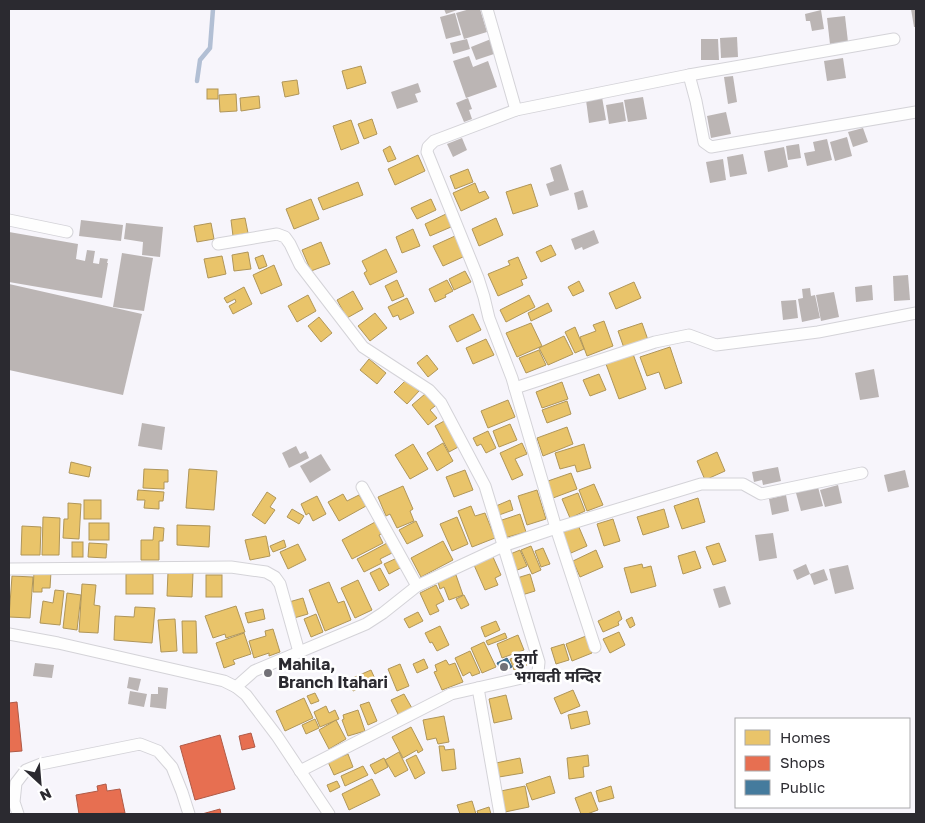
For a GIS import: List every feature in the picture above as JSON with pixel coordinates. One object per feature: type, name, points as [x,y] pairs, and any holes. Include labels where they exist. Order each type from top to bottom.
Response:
[{"type":"street","points":[[486,9],[516,110]]},
{"type":"street","points":[[595,647],[556,528],[512,378],[488,318],[478,278],[428,152],[428,147],[434,140],[516,110],[688,75],[894,39]]},
{"type":"street","points":[[688,75],[696,101],[704,142],[711,147],[916,112]]},
{"type":"street","points":[[9,220],[66,232]]},
{"type":"street","points":[[218,244],[277,234],[285,237],[300,265],[363,347],[429,390],[441,403],[486,486],[539,662],[538,672],[535,675],[451,694],[300,771]]},
{"type":"street","points":[[515,388],[655,342],[690,335],[716,345],[818,332],[916,313]]},
{"type":"street","points":[[236,687],[254,671],[366,624],[417,586],[503,546],[701,484],[743,484],[762,494],[862,473]]},
{"type":"street","points":[[362,487],[417,586]]},
{"type":"street","points":[[9,569],[231,567],[266,572],[275,577],[280,584],[299,652]]},
{"type":"street","points":[[9,634],[58,643],[224,681],[236,687],[246,695],[329,814]]},
{"type":"street","points":[[478,688],[500,814]]},
{"type":"street","points":[[18,814],[14,802],[16,783],[26,770],[42,764],[140,744],[158,751],[172,767],[189,814]]},
{"type":"building: Homes","points":[[361,66],[366,83],[347,89],[342,71]]},
{"type":"building: Homes","points":[[297,80],[299,94],[285,97],[282,82]]},
{"type":"building: Homes","points":[[207,89],[218,89],[218,99],[207,99]]},
{"type":"building: Homes","points":[[236,94],[237,111],[220,112],[219,95]]},
{"type":"building: Homes","points":[[259,96],[260,108],[241,111],[240,98]]},
{"type":"building: Homes","points":[[372,119],[377,134],[364,139],[358,124]]},
{"type":"building: Homes","points":[[351,120],[359,143],[341,150],[333,126]]},
{"type":"building: Homes","points":[[390,146],[396,159],[388,162],[383,150]]},
{"type":"building: Homes","points":[[418,155],[425,171],[395,185],[388,169]]},
{"type":"building: Homes","points":[[468,169],[473,182],[455,189],[450,176]]},
{"type":"building: Homes","points":[[358,182],[363,195],[323,210],[318,198]]},
{"type":"building: Homes","points":[[475,183],[479,193],[485,191],[489,198],[461,211],[453,193]]},
{"type":"building: Homes","points":[[531,184],[538,206],[513,214],[506,192]]},
{"type":"building: Homes","points":[[311,199],[319,219],[294,229],[286,209]]},
{"type":"building: Homes","points":[[431,199],[436,210],[417,219],[411,208]]},
{"type":"building: Homes","points":[[446,214],[451,227],[430,236],[425,224]]},
{"type":"building: Homes","points":[[245,218],[248,233],[233,236],[231,220]]},
{"type":"building: Homes","points":[[496,218],[503,235],[479,246],[472,229]]},
{"type":"building: Homes","points":[[211,223],[214,239],[197,242],[194,226]]},
{"type":"building: Homes","points":[[413,229],[420,246],[402,253],[396,237]]},
{"type":"building: Homes","points":[[455,236],[465,256],[443,266],[433,246]]},
{"type":"building: Homes","points":[[321,242],[330,264],[311,271],[302,250]]},
{"type":"building: Homes","points":[[551,245],[556,255],[541,262],[536,252]]},
{"type":"building: Homes","points":[[386,249],[397,272],[370,285],[364,273],[367,271],[362,261]]},
{"type":"building: Homes","points":[[248,252],[251,269],[234,271],[232,255]]},
{"type":"building: Homes","points":[[263,255],[267,266],[259,269],[255,258]]},
{"type":"building: Homes","points":[[222,256],[226,274],[208,278],[204,259]]},
{"type":"building: Homes","points":[[518,257],[527,278],[521,280],[523,285],[498,296],[488,274],[510,265],[508,261]]},
{"type":"building: Homes","points":[[274,265],[282,285],[261,294],[253,275]]},
{"type":"building: Homes","points":[[465,271],[471,282],[454,290],[449,279]]},
{"type":"building: Homes","points":[[397,280],[404,296],[392,301],[385,286]]},
{"type":"building: Homes","points":[[447,280],[453,291],[435,302],[429,289]]},
{"type":"building: Homes","points":[[579,281],[584,291],[573,296],[568,287]]},
{"type":"building: Homes","points":[[634,282],[641,298],[616,309],[609,293]]},
{"type":"building: Homes","points":[[244,287],[252,304],[233,314],[229,306],[236,302],[235,299],[227,303],[224,298]]},
{"type":"building: Homes","points":[[353,291],[363,309],[347,318],[337,300]]},
{"type":"building: Homes","points":[[308,295],[316,311],[297,322],[288,306]]},
{"type":"building: Homes","points":[[529,295],[535,307],[506,322],[500,310]]},
{"type":"building: Homes","points":[[407,298],[414,313],[400,320],[398,315],[393,317],[388,307]]},
{"type":"building: Homes","points":[[548,303],[552,311],[531,321],[528,313]]},
{"type":"building: Homes","points":[[375,313],[387,328],[370,341],[358,326]]},
{"type":"building: Homes","points":[[473,314],[481,330],[457,342],[449,326]]},
{"type":"building: Homes","points":[[319,317],[332,333],[321,342],[308,326]]},
{"type":"building: Homes","points":[[604,321],[613,346],[587,356],[580,337],[596,331],[593,325]]},
{"type":"building: Homes","points":[[531,323],[542,346],[517,357],[506,333]]},
{"type":"building: Homes","points":[[642,323],[648,340],[624,348],[618,331]]},
{"type":"building: Homes","points":[[575,327],[584,349],[575,353],[565,332]]},
{"type":"building: Homes","points":[[564,336],[573,354],[548,365],[539,348]]},
{"type":"building: Homes","points":[[486,339],[494,355],[473,364],[466,348]]},
{"type":"building: Homes","points":[[670,347],[682,383],[665,389],[659,372],[647,376],[640,357]]},
{"type":"building: Homes","points":[[539,350],[546,365],[526,373],[519,358]]},
{"type":"building: Homes","points":[[633,354],[646,389],[619,399],[606,364]]},
{"type":"building: Homes","points":[[427,355],[438,369],[428,377],[417,363]]},
{"type":"building: Homes","points":[[369,359],[386,373],[377,384],[360,370]]},
{"type":"building: Homes","points":[[599,374],[606,390],[590,396],[583,380]]},
{"type":"building: Homes","points":[[406,380],[419,391],[407,404],[394,392]]},
{"type":"building: Homes","points":[[562,382],[568,399],[542,408],[536,392]]},
{"type":"building: Homes","points":[[425,394],[435,406],[430,410],[437,418],[428,425],[412,405]]},
{"type":"building: Homes","points":[[508,400],[515,417],[488,428],[481,411]]},
{"type":"building: Homes","points":[[567,401],[571,414],[547,423],[542,410]]},
{"type":"building: Homes","points":[[446,420],[460,446],[449,452],[435,426]]},
{"type":"building: Homes","points":[[510,424],[517,440],[499,447],[493,431]]},
{"type":"building: Homes","points":[[567,427],[573,444],[543,456],[537,438]]},
{"type":"building: Homes","points":[[488,431],[496,448],[486,453],[481,444],[477,446],[473,438]]},
{"type":"building: Homes","points":[[443,443],[453,461],[437,471],[427,453]]},
{"type":"building: Homes","points":[[522,443],[527,454],[515,459],[523,475],[512,480],[500,453]]},
{"type":"building: Homes","points":[[413,444],[428,469],[410,479],[395,455]]},
{"type":"building: Homes","points":[[584,444],[591,468],[577,472],[575,465],[560,469],[555,453]]},
{"type":"building: Homes","points":[[717,452],[725,471],[705,480],[697,461]]},
{"type":"building: Homes","points":[[71,462],[91,467],[89,477],[69,473]]},
{"type":"building: Homes","points":[[144,469],[168,470],[168,482],[164,482],[164,489],[143,488]]},
{"type":"building: Homes","points":[[189,469],[217,471],[214,510],[186,508]]},
{"type":"building: Homes","points":[[465,470],[473,490],[454,497],[446,477]]},
{"type":"building: Homes","points":[[571,473],[577,489],[553,498],[548,481]]},
{"type":"building: Homes","points":[[594,484],[603,505],[587,511],[579,490]]},
{"type":"building: Homes","points":[[403,486],[413,509],[410,511],[414,521],[397,528],[390,514],[386,516],[378,497]]},
{"type":"building: Homes","points":[[138,490],[164,492],[163,501],[159,501],[159,509],[144,508],[145,500],[137,500]]},
{"type":"building: Homes","points":[[537,490],[546,519],[527,525],[518,496]]},
{"type":"building: Homes","points":[[267,492],[276,498],[270,507],[275,510],[265,524],[252,515]]},
{"type":"building: Homes","points":[[578,493],[585,511],[570,518],[562,499]]},
{"type":"building: Homes","points":[[343,494],[347,501],[359,495],[366,506],[339,521],[328,502]]},
{"type":"building: Homes","points":[[317,496],[326,514],[313,521],[309,513],[306,515],[301,504]]},
{"type":"building: Homes","points":[[698,498],[705,522],[682,529],[674,506]]},
{"type":"building: Homes","points":[[84,500],[101,500],[101,519],[84,519]]},
{"type":"building: Homes","points":[[510,500],[513,510],[499,515],[496,506]]},
{"type":"building: Homes","points":[[68,503],[81,504],[79,539],[63,538],[64,519],[68,519]]},
{"type":"building: Homes","points":[[471,506],[475,516],[485,513],[495,538],[472,547],[458,511]]},
{"type":"building: Homes","points":[[292,509],[304,516],[299,524],[287,517]]},
{"type":"building: Homes","points":[[664,509],[669,527],[643,535],[637,517]]},
{"type":"building: Homes","points":[[520,514],[526,532],[504,538],[499,521]]},
{"type":"building: Homes","points":[[43,517],[60,518],[59,555],[42,555]]},
{"type":"building: Homes","points":[[457,517],[468,544],[452,551],[440,524]]},
{"type":"building: Homes","points":[[613,519],[620,541],[604,546],[597,524]]},
{"type":"building: Homes","points":[[377,521],[383,533],[379,535],[383,543],[352,559],[342,540]]},
{"type":"building: Homes","points":[[416,521],[423,536],[407,544],[399,530]]},
{"type":"building: Homes","points":[[89,523],[109,523],[109,540],[89,540]]},
{"type":"building: Homes","points":[[177,525],[210,526],[209,547],[177,545]]},
{"type":"building: Homes","points":[[578,525],[587,546],[571,553],[562,533]]},
{"type":"building: Homes","points":[[22,526],[41,527],[40,555],[21,555]]},
{"type":"building: Homes","points":[[154,527],[164,528],[163,541],[159,541],[159,560],[141,560],[141,540],[153,540]]},
{"type":"building: Homes","points":[[266,536],[270,556],[250,560],[245,540]]},
{"type":"building: Homes","points":[[284,540],[286,547],[273,552],[270,546]]},
{"type":"building: Homes","points":[[443,541],[453,560],[421,577],[411,558]]},
{"type":"building: Homes","points":[[72,542],[83,542],[83,557],[72,557]]},
{"type":"building: Homes","points":[[389,542],[394,552],[380,559],[382,563],[364,572],[357,559]]},
{"type":"building: Homes","points":[[89,543],[107,544],[106,558],[88,557]]},
{"type":"building: Homes","points":[[719,543],[726,561],[713,565],[706,547]]},
{"type":"building: Homes","points":[[298,544],[306,560],[288,569],[280,552]]},
{"type":"building: Homes","points":[[531,546],[541,570],[532,574],[521,550]]},
{"type":"building: Homes","points":[[543,548],[550,564],[541,567],[535,551]]},
{"type":"building: Homes","points":[[520,550],[527,566],[515,571],[508,555]]},
{"type":"building: Homes","points":[[596,550],[603,567],[580,577],[573,561]]},
{"type":"building: Homes","points":[[695,551],[701,568],[683,574],[678,556]]},
{"type":"building: Homes","points":[[493,557],[501,575],[495,578],[498,585],[485,590],[474,565]]},
{"type":"building: Homes","points":[[397,558],[402,567],[389,574],[384,564]]},
{"type":"building: Homes","points":[[642,564],[643,568],[651,566],[656,586],[631,593],[624,568]]},
{"type":"building: Homes","points":[[380,568],[389,585],[379,591],[370,573]]},
{"type":"building: Homes","points":[[34,571],[51,572],[50,588],[42,588],[42,592],[33,592]]},
{"type":"building: Homes","points":[[168,572],[193,573],[192,597],[167,596]]},
{"type":"building: Homes","points":[[126,574],[153,574],[153,594],[126,594]]},
{"type":"building: Homes","points":[[530,574],[535,591],[522,595],[517,578]]},
{"type":"building: Homes","points":[[206,575],[222,575],[222,597],[206,597]]},
{"type":"building: Homes","points":[[456,575],[463,595],[449,600],[444,587],[440,589],[438,582]]},
{"type":"building: Homes","points":[[12,576],[33,577],[30,618],[9,617]]},
{"type":"building: Homes","points":[[358,580],[372,610],[355,618],[341,588]]},
{"type":"building: Homes","points":[[329,582],[338,603],[344,601],[351,620],[325,631],[309,590]]},
{"type":"building: Homes","points":[[82,584],[96,585],[94,605],[100,606],[98,633],[79,632]]},
{"type":"building: Homes","points":[[436,585],[444,601],[436,605],[439,611],[430,615],[420,593]]},
{"type":"building: Homes","points":[[55,590],[64,591],[60,625],[40,623],[43,601],[53,603]]},
{"type":"building: Homes","points":[[67,593],[81,595],[77,630],[63,628]]},
{"type":"building: Homes","points":[[464,595],[469,605],[461,609],[456,599]]},
{"type":"building: Homes","points":[[303,598],[308,614],[294,618],[289,602]]},
{"type":"building: Homes","points":[[236,606],[245,632],[226,638],[225,634],[213,638],[205,616]]},
{"type":"building: Homes","points":[[135,607],[155,608],[152,643],[114,640],[115,616],[134,617]]},
{"type":"building: Homes","points":[[263,609],[265,619],[248,623],[245,613]]},
{"type":"building: Homes","points":[[619,611],[622,619],[618,622],[619,625],[603,632],[598,621]]},
{"type":"building: Homes","points":[[418,612],[423,621],[409,628],[404,619]]},
{"type":"building: Homes","points":[[316,614],[323,632],[311,637],[304,619]]},
{"type":"building: Homes","points":[[632,617],[635,625],[630,628],[626,620]]},
{"type":"building: Homes","points":[[175,619],[177,651],[161,652],[158,620]]},
{"type":"building: Homes","points":[[182,621],[196,621],[197,653],[183,653]]},
{"type":"building: Homes","points":[[496,621],[500,630],[485,637],[481,627]]},
{"type":"building: Homes","points":[[440,626],[449,645],[437,651],[425,633]]},
{"type":"building: Homes","points":[[273,629],[280,652],[254,658],[249,641],[266,636],[265,631]]},
{"type":"building: Homes","points":[[619,632],[625,645],[610,653],[603,639]]},
{"type":"building: Homes","points":[[244,633],[251,654],[233,660],[235,664],[224,668],[216,643]]},
{"type":"building: Homes","points":[[505,633],[507,638],[488,645],[486,641]]},
{"type":"building: Homes","points":[[518,635],[524,650],[502,658],[497,644]]},
{"type":"building: Homes","points":[[586,636],[592,653],[572,661],[566,644]]},
{"type":"building: Homes","points":[[484,642],[496,667],[482,673],[471,648]]},
{"type":"building: Homes","points":[[564,644],[569,660],[556,664],[551,648]]},
{"type":"building: Homes","points":[[470,651],[480,673],[472,676],[470,672],[463,676],[455,658]]},
{"type":"building: Homes","points":[[528,652],[532,663],[514,670],[510,659]]},
{"type":"building: Homes","points":[[424,659],[428,668],[417,673],[413,664]]},
{"type":"building: Homes","points":[[446,660],[449,665],[455,663],[463,682],[442,690],[434,672],[437,671],[435,665]]},
{"type":"building: Homes","points":[[400,664],[409,686],[397,691],[388,669]]},
{"type":"building: Homes","points":[[371,670],[376,681],[353,691],[348,680]]},
{"type":"building: Homes","points":[[573,690],[580,706],[561,714],[554,698]]},
{"type":"building: Homes","points":[[315,693],[319,701],[311,704],[307,696]]},
{"type":"building: Homes","points":[[404,694],[413,710],[399,716],[391,700]]},
{"type":"building: Homes","points":[[506,695],[512,719],[494,723],[489,699]]},
{"type":"building: Homes","points":[[304,698],[313,718],[285,731],[276,711]]},
{"type":"building: Homes","points":[[369,702],[377,721],[368,725],[360,705]]},
{"type":"building: Homes","points":[[326,706],[329,713],[335,710],[339,719],[320,727],[314,712]]},
{"type":"building: Homes","points":[[358,710],[365,731],[348,736],[342,720],[344,719],[343,715]]},
{"type":"building: Homes","points":[[587,711],[590,724],[571,729],[568,715]]},
{"type":"building: Homes","points":[[444,716],[449,742],[438,744],[436,738],[427,740],[423,720]]},
{"type":"building: Homes","points":[[315,719],[319,728],[306,734],[302,725]]},
{"type":"building: Homes","points":[[336,720],[346,739],[329,749],[319,730]]},
{"type":"building: Homes","points":[[411,727],[423,750],[418,753],[417,750],[403,758],[392,737]]},
{"type":"building: Homes","points":[[439,746],[444,746],[445,750],[454,749],[456,769],[442,771]]},
{"type":"building: Homes","points":[[399,752],[408,770],[395,777],[385,760]]},
{"type":"building: Homes","points":[[348,754],[353,767],[334,775],[328,762]]},
{"type":"building: Homes","points":[[416,755],[425,773],[415,779],[406,760]]},
{"type":"building: Homes","points":[[588,755],[589,766],[583,767],[584,777],[569,779],[567,758]]},
{"type":"building: Homes","points":[[384,758],[388,767],[375,774],[370,765]]},
{"type":"building: Homes","points":[[520,758],[523,773],[499,777],[496,763]]},
{"type":"building: Homes","points":[[363,766],[368,775],[345,786],[341,776]]},
{"type":"building: Homes","points":[[550,776],[555,793],[532,800],[526,784]]},
{"type":"building: Homes","points":[[372,779],[380,795],[349,810],[342,794]]},
{"type":"building: Homes","points":[[337,781],[340,787],[330,792],[327,785]]},
{"type":"building: Homes","points":[[525,786],[529,807],[505,812],[501,791]]},
{"type":"building: Homes","points":[[611,786],[614,798],[599,802],[596,791]]},
{"type":"building: Homes","points":[[591,792],[598,810],[581,814],[575,798]]},
{"type":"building: Homes","points":[[472,801],[476,814],[460,814],[457,805]]},
{"type":"building: Homes","points":[[489,807],[491,814],[478,814],[477,811]]},
{"type":"building: Shops","points":[[17,702],[22,751],[9,752],[9,703]]},
{"type":"building: Shops","points":[[251,733],[255,747],[242,750],[239,736]]},
{"type":"building: Shops","points":[[220,735],[235,789],[195,800],[180,746]]},
{"type":"building: Shops","points":[[106,784],[107,791],[120,789],[125,813],[79,814],[76,795],[98,791],[97,786]]},
{"type":"building: Shops","points":[[220,809],[221,814],[202,814]]},
{"type":"building: Public","points":[[507,658],[512,667],[502,672],[497,663]]},
{"type":"building: Other","points":[[444,9],[460,9],[446,14]]},
{"type":"building: Other","points":[[470,9],[480,9],[487,32],[464,39],[456,13]]},
{"type":"building: Other","points":[[911,9],[916,9],[916,27],[914,27]]},
{"type":"building: Other","points":[[821,10],[824,29],[812,31],[810,21],[806,21],[805,14]]},
{"type":"building: Other","points":[[455,13],[461,35],[446,39],[440,17]]},
{"type":"building: Other","points":[[845,16],[848,42],[830,44],[827,18]]},
{"type":"building: Other","points":[[737,37],[738,57],[721,58],[720,38]]},
{"type":"building: Other","points":[[467,39],[470,49],[453,54],[450,43]]},
{"type":"building: Other","points":[[491,39],[497,53],[476,60],[471,47]]},
{"type":"building: Other","points":[[701,39],[718,39],[719,60],[701,60]]},
{"type":"building: Other","points":[[469,56],[473,67],[488,61],[497,87],[466,98],[453,61]]},
{"type":"building: Other","points":[[843,58],[846,78],[827,81],[824,61]]},
{"type":"building: Other","points":[[733,76],[737,102],[728,104],[724,77]]},
{"type":"building: Other","points":[[418,83],[421,92],[415,94],[418,102],[397,109],[391,92]]},
{"type":"building: Other","points":[[602,97],[606,120],[589,123],[586,100]]},
{"type":"building: Other","points":[[643,97],[647,119],[628,122],[624,100]]},
{"type":"building: Other","points":[[468,98],[472,109],[469,110],[472,119],[464,122],[456,103]]},
{"type":"building: Other","points":[[623,102],[626,121],[609,124],[606,105]]},
{"type":"building: Other","points":[[726,112],[731,134],[711,138],[707,116]]},
{"type":"building: Other","points":[[863,128],[868,142],[853,147],[848,132]]},
{"type":"building: Other","points":[[847,137],[852,156],[835,161],[830,142]]},
{"type":"building: Other","points":[[462,138],[467,150],[453,157],[447,144]]},
{"type":"building: Other","points":[[827,139],[832,160],[807,166],[804,153],[815,151],[813,142]]},
{"type":"building: Other","points":[[799,144],[801,158],[788,160],[786,146]]},
{"type":"building: Other","points":[[784,147],[788,167],[768,172],[764,151]]},
{"type":"building: Other","points":[[743,154],[747,174],[730,177],[727,157]]},
{"type":"building: Other","points":[[723,159],[726,180],[710,183],[706,162]]},
{"type":"building: Other","points":[[561,164],[569,190],[550,196],[546,184],[554,181],[550,168]]},
{"type":"building: Other","points":[[583,190],[588,207],[578,210],[574,193]]},
{"type":"building: Other","points":[[81,220],[123,225],[121,241],[79,236]]},
{"type":"building: Other","points":[[126,223],[163,227],[160,257],[142,255],[143,242],[124,239]]},
{"type":"building: Other","points":[[594,230],[599,243],[583,250],[582,247],[575,250],[571,239]]},
{"type":"building: Other","points":[[9,232],[78,244],[76,259],[85,261],[87,250],[95,251],[93,263],[99,264],[100,258],[108,259],[102,298],[9,282]]},
{"type":"building: Other","points":[[122,253],[153,258],[144,311],[113,307]]},
{"type":"building: Other","points":[[908,275],[910,300],[894,301],[893,276]]},
{"type":"building: Other","points":[[9,284],[142,314],[123,395],[9,370]]},
{"type":"building: Other","points":[[872,285],[873,300],[856,302],[855,287]]},
{"type":"building: Other","points":[[810,288],[811,296],[815,295],[820,318],[802,322],[798,299],[803,298],[802,289]]},
{"type":"building: Other","points":[[834,292],[839,317],[821,321],[816,295]]},
{"type":"building: Other","points":[[796,300],[798,318],[783,320],[781,301]]},
{"type":"building: Other","points":[[874,369],[879,397],[860,400],[855,373]]},
{"type":"building: Other","points":[[142,423],[165,427],[162,450],[138,446]]},
{"type":"building: Other","points":[[296,446],[300,454],[306,451],[309,458],[289,468],[282,453]]},
{"type":"building: Other","points":[[321,454],[331,470],[310,483],[300,466]]},
{"type":"building: Other","points":[[778,467],[781,481],[763,485],[762,480],[754,482],[752,472]]},
{"type":"building: Other","points":[[905,470],[909,487],[888,492],[884,475]]},
{"type":"building: Other","points":[[838,485],[842,503],[825,507],[820,490]]},
{"type":"building: Other","points":[[818,487],[823,506],[801,511],[796,493]]},
{"type":"building: Other","points":[[786,495],[789,511],[772,515],[769,499]]},
{"type":"building: Other","points":[[773,533],[777,558],[759,561],[755,535]]},
{"type":"building: Other","points":[[806,564],[810,574],[797,580],[793,570]]},
{"type":"building: Other","points":[[848,565],[854,589],[835,594],[829,569]]},
{"type":"building: Other","points":[[824,569],[828,580],[814,585],[810,574]]},
{"type":"building: Other","points":[[725,586],[731,604],[719,608],[713,589]]},
{"type":"building: Other","points":[[35,663],[54,665],[52,678],[33,676]]},
{"type":"building: Other","points":[[129,677],[141,679],[138,691],[127,688]]},
{"type":"building: Other","points":[[158,687],[168,688],[166,709],[150,707],[151,694],[158,694]]},
{"type":"building: Other","points":[[130,691],[147,694],[144,707],[128,704]]},
{"type":"waterway","points":[[197,81],[200,60],[210,48],[213,9]]},
{"type":"place","name":"दुर्गा भगवती मन्दिर","points":[[504,667]]},
{"type":"place","name":"Mahila, Branch Itahari","points":[[268,673]]}]
